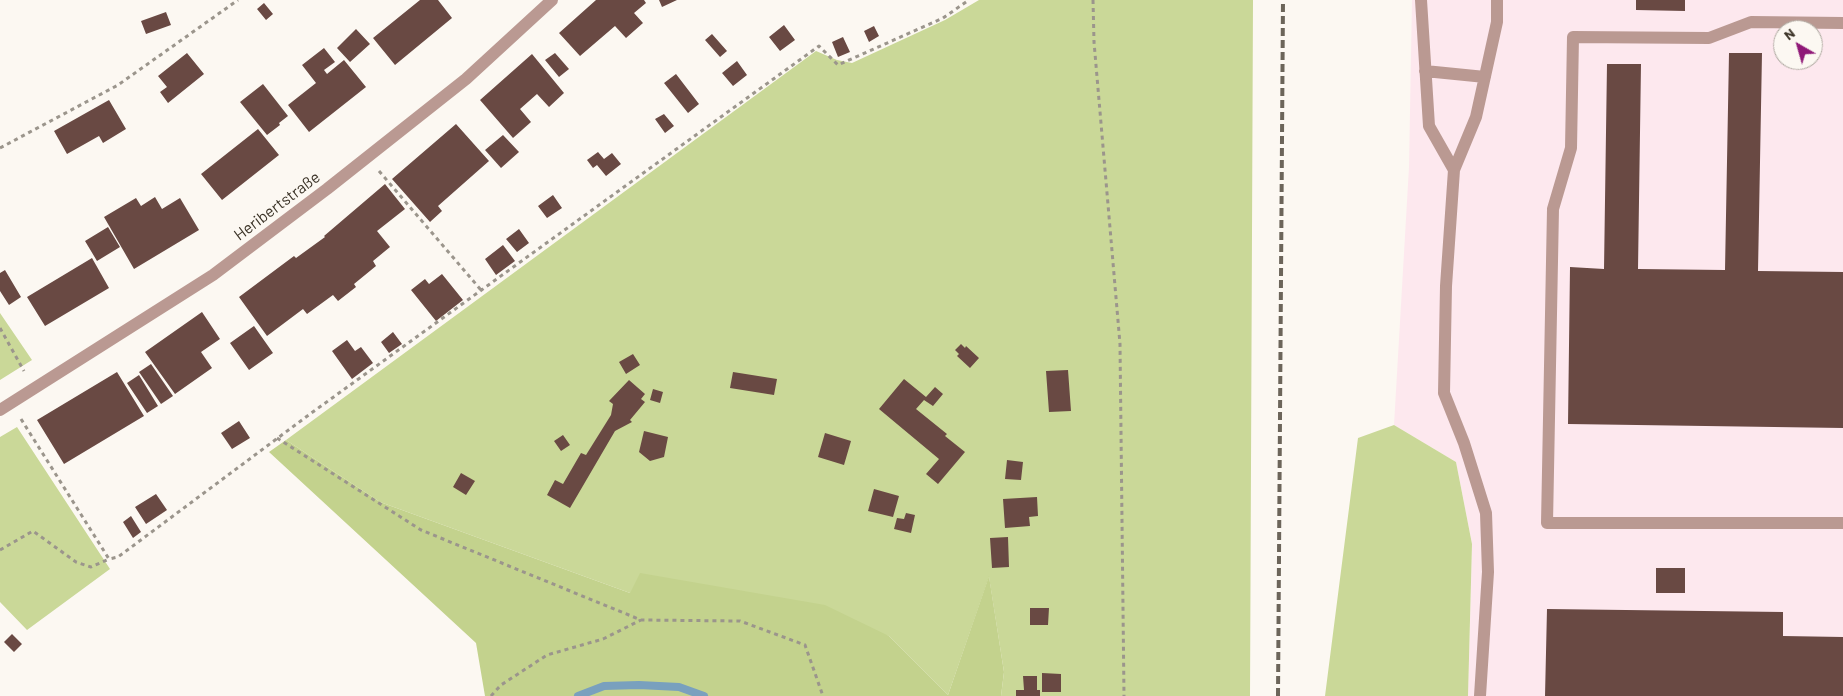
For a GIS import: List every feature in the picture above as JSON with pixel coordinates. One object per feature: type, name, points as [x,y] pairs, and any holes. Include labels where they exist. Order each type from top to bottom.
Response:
[{"type":"street","name":"Heribertstraße","points":[[5,407],[213,276],[367,158],[466,79],[552,0]]},
{"type":"street","points":[[1421,0],[1429,126],[1454,170]]},
{"type":"street","points":[[1480,696],[1488,572],[1486,514],[1464,443],[1444,393],[1446,286],[1454,170],[1476,117],[1497,22],[1497,0]]},
{"type":"street","points":[[1843,23],[1751,22],[1709,38],[1573,37],[1571,148],[1553,209],[1548,523],[1843,524]]},
{"type":"street","points":[[1426,72],[1485,77]]},
{"type":"path","points":[[0,148],[118,85],[238,0]]},
{"type":"path","points":[[0,550],[33,531],[76,562],[91,567],[118,557],[277,438],[819,46],[838,65],[943,18],[969,0]]},
{"type":"path","points":[[1093,0],[1094,42],[1120,344],[1124,696]]},
{"type":"path","points":[[367,158],[481,290]]},
{"type":"path","points":[[0,328],[22,366]]},
{"type":"path","points":[[5,407],[109,559]]},
{"type":"path","points":[[277,438],[421,530],[642,620],[740,622],[805,645],[823,696]]},
{"type":"path","points":[[491,696],[501,685],[547,655],[602,639],[642,620]]},
{"type":"shaded area","points":[[1412,0],[1843,0],[1843,696],[1468,696],[1472,544],[1456,462],[1394,425],[1409,167]]},
{"type":"green space","points":[[979,0],[1253,0],[1250,696],[1001,696],[1004,672],[989,577],[948,695],[889,636],[630,593],[380,502],[286,440],[816,51],[837,60],[852,63],[945,20]]},
{"type":"green space","points":[[0,313],[32,360],[0,380]]},
{"type":"green space","points":[[1394,425],[1456,462],[1472,544],[1468,696],[1325,696],[1358,438]]},
{"type":"green space","points":[[17,427],[110,569],[27,630],[0,602],[0,437]]},
{"type":"green space","points":[[286,440],[380,502],[630,593],[640,573],[825,605],[889,636],[948,695],[989,576],[1004,672],[1001,696],[485,696],[476,643],[269,452]]},
{"type":"building","points":[[420,0],[438,0],[452,18],[395,65],[373,38]]},
{"type":"building","points":[[596,0],[644,0],[646,3],[634,13],[643,23],[626,38],[615,26],[580,56],[559,33]]},
{"type":"building","points":[[659,0],[677,0],[662,7]]},
{"type":"building","points":[[1636,0],[1685,0],[1685,11],[1636,10]]},
{"type":"building","points":[[264,3],[273,14],[266,20],[257,9]]},
{"type":"building","points":[[166,12],[171,25],[146,34],[141,21]]},
{"type":"building","points":[[784,25],[795,40],[780,51],[769,37]]},
{"type":"building","points":[[874,26],[879,36],[869,42],[864,31]]},
{"type":"building","points":[[356,29],[370,44],[350,62],[337,48]]},
{"type":"building","points":[[712,34],[727,51],[720,57],[705,40]]},
{"type":"building","points":[[843,37],[850,52],[838,57],[832,42]]},
{"type":"building","points":[[324,48],[335,62],[324,70],[327,74],[344,60],[366,87],[309,132],[288,105],[316,83],[302,65]]},
{"type":"building","points":[[187,53],[204,74],[168,103],[160,92],[167,87],[158,76]]},
{"type":"building","points":[[555,53],[569,69],[559,77],[545,60]]},
{"type":"building","points":[[1729,53],[1762,53],[1758,271],[1843,272],[1843,428],[1568,424],[1570,267],[1604,269],[1607,64],[1641,64],[1638,269],[1725,270]]},
{"type":"building","points":[[532,54],[564,93],[549,107],[537,94],[520,109],[531,122],[513,138],[480,100]]},
{"type":"building","points":[[737,61],[747,75],[733,86],[722,73]]},
{"type":"building","points":[[676,74],[699,104],[688,113],[664,83]]},
{"type":"building","points":[[263,84],[288,116],[267,135],[240,102]]},
{"type":"building","points":[[109,100],[126,129],[103,143],[99,136],[67,154],[54,131]]},
{"type":"building","points":[[664,114],[674,126],[665,133],[655,119]]},
{"type":"building","points":[[456,124],[489,161],[438,206],[442,211],[430,222],[392,179]]},
{"type":"building","points":[[258,129],[279,155],[222,200],[201,174]]},
{"type":"building","points":[[503,135],[519,152],[501,168],[485,150]]},
{"type":"building","points":[[598,152],[604,159],[612,153],[621,164],[606,176],[597,165],[593,168],[587,160]]},
{"type":"building","points":[[385,184],[405,209],[377,231],[390,247],[373,261],[376,266],[354,284],[356,287],[338,301],[333,295],[307,314],[303,309],[267,336],[239,297],[294,256],[296,258],[325,237]]},
{"type":"building","points":[[553,195],[562,208],[547,218],[538,206]]},
{"type":"building","points":[[155,197],[162,209],[180,198],[199,230],[134,269],[104,217],[136,198],[141,206]]},
{"type":"building","points":[[108,227],[120,247],[97,261],[85,241]]},
{"type":"building","points":[[519,229],[529,243],[517,252],[506,239]]},
{"type":"building","points":[[503,245],[515,261],[496,275],[485,259]]},
{"type":"building","points":[[92,258],[109,288],[45,326],[27,297]]},
{"type":"building","points":[[5,270],[21,297],[9,305],[0,291],[0,273]]},
{"type":"building","points":[[442,274],[463,300],[436,321],[411,290],[425,279],[429,284]]},
{"type":"building","points":[[202,312],[220,339],[201,352],[212,368],[175,394],[145,352]]},
{"type":"building","points":[[254,326],[273,353],[249,370],[230,343]]},
{"type":"building","points":[[393,332],[402,344],[389,353],[381,342]]},
{"type":"building","points":[[347,340],[355,351],[361,347],[373,363],[352,379],[332,351]]},
{"type":"building","points":[[961,344],[979,358],[970,368],[957,356],[959,354],[955,350]]},
{"type":"building","points":[[633,354],[640,365],[626,374],[619,362]]},
{"type":"building","points":[[151,364],[173,396],[161,404],[139,372]]},
{"type":"building","points":[[1068,370],[1071,411],[1049,412],[1046,371]]},
{"type":"building","points":[[117,372],[144,416],[64,464],[37,420]]},
{"type":"building","points":[[733,372],[777,379],[774,395],[730,388]]},
{"type":"building","points":[[139,375],[158,406],[147,413],[127,383]]},
{"type":"building","points":[[904,379],[926,397],[935,387],[943,394],[933,406],[924,400],[916,409],[947,434],[945,436],[965,452],[938,484],[926,474],[939,459],[879,409]]},
{"type":"building","points":[[629,380],[645,394],[641,399],[645,402],[630,420],[632,422],[615,431],[570,508],[547,495],[555,480],[563,484],[581,453],[586,455],[611,415],[613,404],[609,401]]},
{"type":"building","points":[[653,389],[663,392],[660,403],[650,400]]},
{"type":"building","points":[[239,421],[250,438],[232,449],[221,433]]},
{"type":"building","points":[[644,431],[668,437],[664,457],[650,461],[639,452]]},
{"type":"building","points":[[825,433],[851,441],[844,465],[818,457]]},
{"type":"building","points":[[563,435],[570,445],[561,451],[554,441]]},
{"type":"building","points":[[1007,460],[1023,462],[1021,480],[1005,479]]},
{"type":"building","points":[[461,473],[475,481],[466,495],[453,487]]},
{"type":"building","points":[[874,489],[899,496],[893,517],[868,511]]},
{"type":"building","points":[[156,494],[167,510],[146,524],[135,507]]},
{"type":"building","points":[[1037,497],[1038,516],[1029,517],[1030,526],[1005,528],[1003,499]]},
{"type":"building","points":[[906,513],[915,515],[911,533],[894,529],[897,518],[904,519]]},
{"type":"building","points":[[131,516],[141,532],[133,538],[123,522]]},
{"type":"building","points":[[1008,537],[1009,567],[992,568],[990,538]]},
{"type":"building","points":[[1656,568],[1685,568],[1685,593],[1656,593]]},
{"type":"building","points":[[1030,608],[1049,608],[1048,625],[1030,625]]},
{"type":"building","points":[[1547,609],[1783,612],[1783,636],[1843,637],[1843,696],[1545,696]]},
{"type":"building","points":[[12,634],[22,644],[14,652],[4,642]]},
{"type":"building","points":[[1042,673],[1061,674],[1061,692],[1042,692]]},
{"type":"building","points":[[1023,676],[1037,676],[1037,690],[1040,690],[1040,696],[1016,696],[1016,690],[1024,690]]},
{"type":"waterway","points":[[578,696],[604,686],[639,685],[679,687],[704,696]]},
{"type":"railway","points":[[1278,696],[1283,0]]}]
